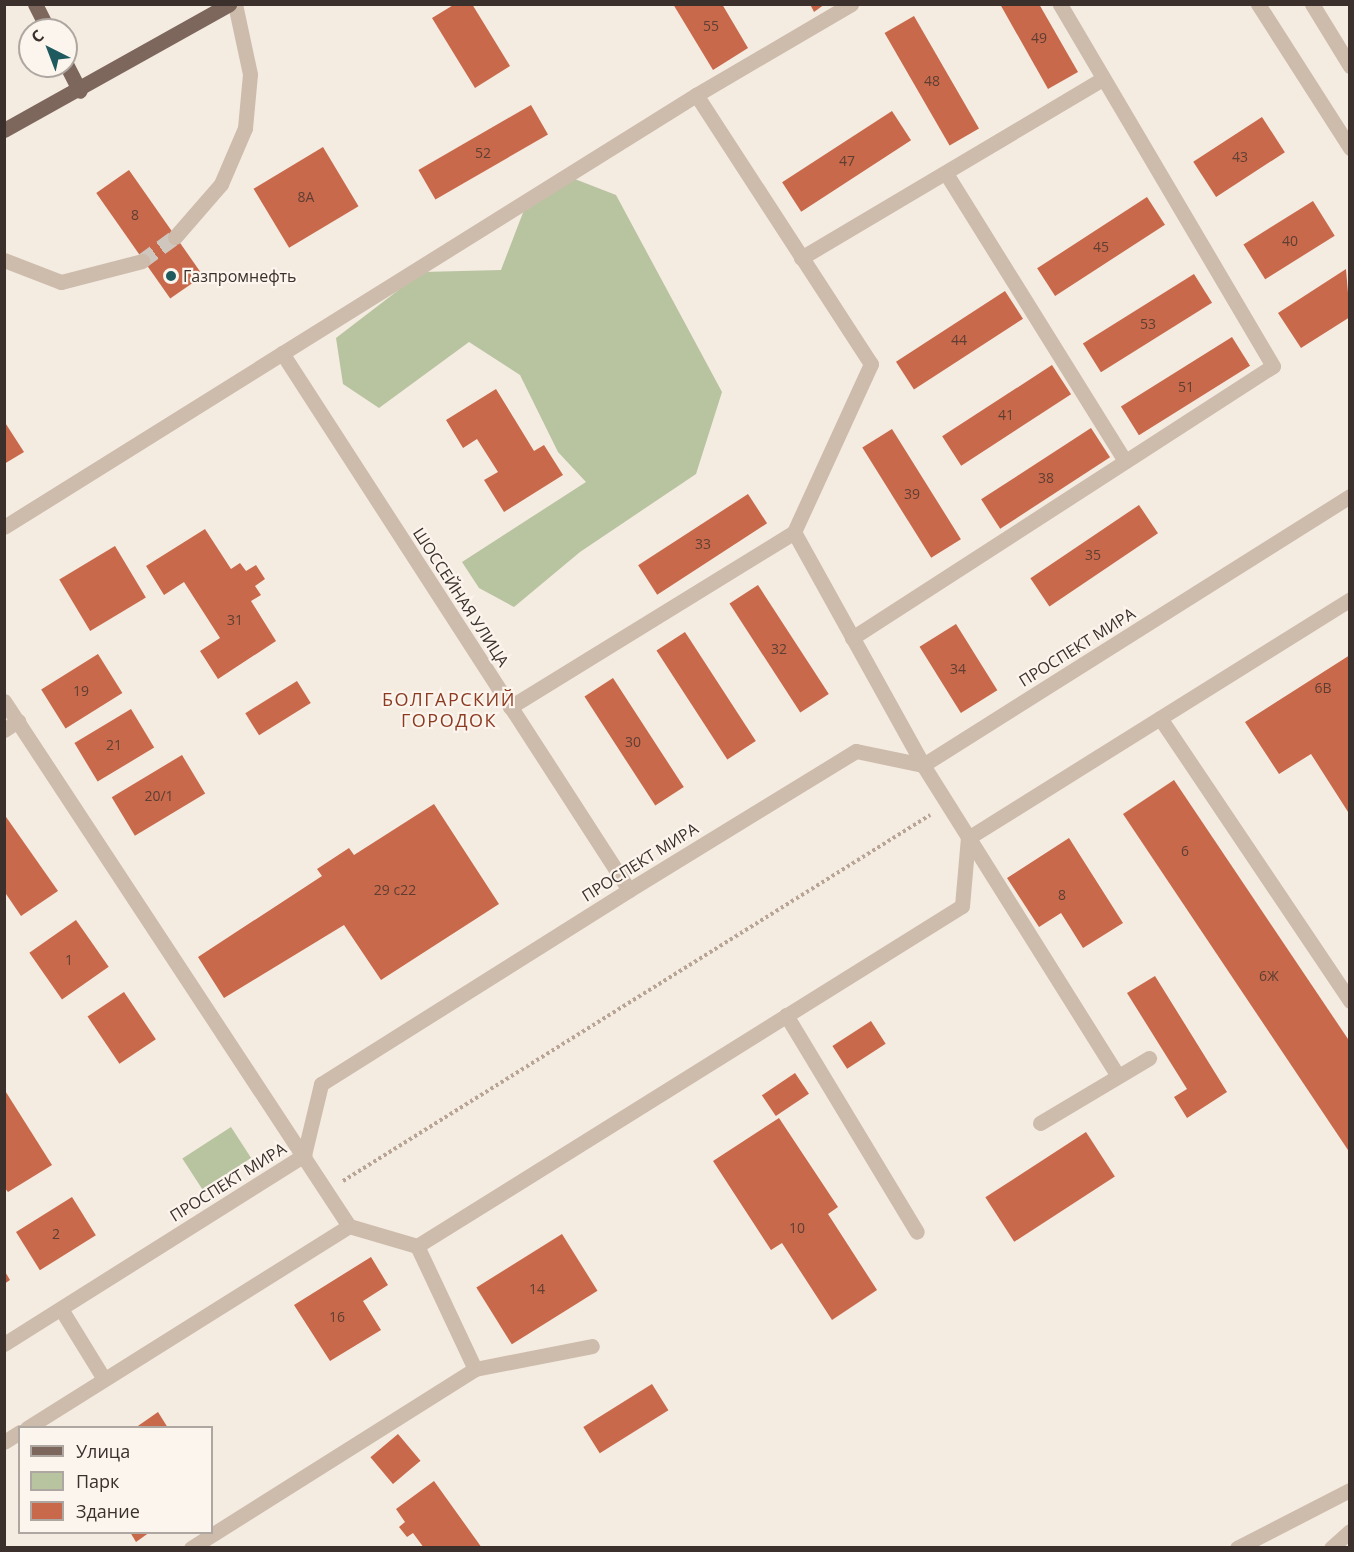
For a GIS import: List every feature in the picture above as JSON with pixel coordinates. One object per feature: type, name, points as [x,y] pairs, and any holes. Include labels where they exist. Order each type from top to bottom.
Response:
[{"type":"main road","points":[[34,4],[42,18]]},
{"type":"main road","points":[[4,130],[80,91],[229,4]]},
{"type":"main road","points":[[73,78],[80,91]]},
{"type":"street","points":[[175,237],[221,184],[245,128],[250,75],[235,4]]},
{"type":"street","points":[[4,527],[696,95],[851,4]]},
{"type":"street","points":[[852,638],[1273,366],[1102,79],[1060,4]]},
{"type":"street","points":[[1258,4],[1350,148]]},
{"type":"street","points":[[1312,4],[1350,66]]},
{"type":"street","points":[[801,258],[947,175],[1102,79]]},
{"type":"street","points":[[510,706],[794,532],[871,364],[696,95]]},
{"type":"street","points":[[947,175],[1125,461]]},
{"type":"street","points":[[4,260],[61,282],[142,261]]},
{"type":"street","name":"ШОССЕЙНАЯ УЛИЦА","points":[[282,353],[628,890]]},
{"type":"street","name":"ПРОСПЕКТ МИРА","points":[[4,1344],[304,1155],[321,1084],[628,890],[856,751],[923,765],[1350,496]]},
{"type":"street","points":[[794,532],[923,765],[1118,1076]]},
{"type":"street","points":[[968,838],[1350,599]]},
{"type":"street","points":[[4,701],[349,1226],[417,1246],[962,906],[968,838]]},
{"type":"street","points":[[1160,718],[1350,1001]]},
{"type":"street","points":[[4,730],[18,721]]},
{"type":"street","points":[[786,1016],[917,1232]]},
{"type":"street","points":[[1040,1123],[1149,1058]]},
{"type":"street","points":[[30,1426],[349,1226]]},
{"type":"street","points":[[417,1246],[475,1369]]},
{"type":"street","points":[[61,1309],[104,1379]]},
{"type":"street","points":[[191,1548],[475,1369],[592,1346]]},
{"type":"street","points":[[4,1442],[18,1433]]},
{"type":"street","points":[[1237,1548],[1350,1490]]},
{"type":"street","points":[[1331,1548],[1350,1531]]},
{"type":"path","points":[[327,1191],[947,804]]},
{"type":"green space","points":[[567,176],[616,195],[722,392],[696,474],[580,552],[514,607],[479,588],[462,562],[586,482],[558,452],[520,375],[469,342],[379,408],[343,384],[336,338],[422,272],[501,270],[524,210]]},
{"type":"green space","points":[[231,1127],[251,1158],[203,1190],[182,1159]]},
{"type":"building","points":[[455,4],[472,4],[510,66],[475,88],[432,18]]},
{"type":"building","points":[[673,4],[722,4],[748,48],[713,70]]},
{"type":"building","points":[[810,4],[825,4],[814,12]]},
{"type":"building","points":[[1000,4],[1039,4],[1078,72],[1048,89]]},
{"type":"building","points":[[914,16],[979,129],[950,146],[885,33]]},
{"type":"building","points":[[531,105],[548,134],[435,199],[418,170]]},
{"type":"building","points":[[892,111],[911,140],[801,212],[782,182]]},
{"type":"building","points":[[1262,117],[1285,152],[1216,197],[1193,162]]},
{"type":"building","points":[[323,147],[359,206],[289,248],[254,189]]},
{"type":"building","points":[[129,170],[203,276],[170,299],[96,193]]},
{"type":"building","points":[[1147,197],[1165,225],[1055,296],[1037,268]]},
{"type":"building","points":[[1313,201],[1335,236],[1265,279],[1243,244]]},
{"type":"building","points":[[1346,269],[1350,317],[1301,348],[1278,313]]},
{"type":"building","points":[[1194,274],[1212,303],[1101,372],[1083,343]]},
{"type":"building","points":[[1005,291],[1023,319],[914,389],[896,362]]},
{"type":"building","points":[[1232,337],[1250,366],[1139,435],[1121,406]]},
{"type":"building","points":[[1052,365],[1071,394],[961,466],[942,436]]},
{"type":"building","points":[[496,389],[534,451],[544,445],[563,475],[504,512],[484,480],[498,472],[477,439],[463,448],[446,420]]},
{"type":"building","points":[[4,421],[24,452],[4,464]]},
{"type":"building","points":[[1091,428],[1110,457],[1000,529],[981,499]]},
{"type":"building","points":[[892,429],[961,539],[931,558],[862,448]]},
{"type":"building","points":[[748,494],[767,523],[657,595],[638,565]]},
{"type":"building","points":[[1139,505],[1158,533],[1049,606],[1030,578]]},
{"type":"building","points":[[205,529],[231,569],[240,563],[246,571],[256,565],[265,579],[255,586],[261,595],[251,601],[276,641],[218,679],[200,651],[220,638],[184,582],[164,595],[146,566]]},
{"type":"building","points":[[115,546],[146,597],[90,631],[59,579]]},
{"type":"building","points":[[758,585],[829,694],[800,713],[729,604]]},
{"type":"building","points":[[956,624],[997,690],[961,713],[920,647]]},
{"type":"building","points":[[685,632],[756,741],[727,760],[656,651]]},
{"type":"building","points":[[98,654],[122,693],[66,729],[41,690]]},
{"type":"building","points":[[1350,655],[1350,815],[1311,754],[1279,774],[1245,722]]},
{"type":"building","points":[[613,678],[684,787],[655,806],[584,697]]},
{"type":"building","points":[[297,681],[311,703],[259,735],[245,713]]},
{"type":"building","points":[[131,709],[154,748],[98,782],[74,743]]},
{"type":"building","points":[[182,755],[205,794],[135,836],[112,797]]},
{"type":"building","points":[[1174,780],[1350,1042],[1350,1153],[1123,814]]},
{"type":"building","points":[[434,804],[499,904],[381,980],[344,925],[224,998],[198,957],[322,876],[317,869],[349,848],[354,855]]},
{"type":"building","points":[[4,814],[58,891],[21,916],[4,891]]},
{"type":"building","points":[[1069,838],[1123,923],[1083,948],[1061,913],[1039,927],[1007,878]]},
{"type":"building","points":[[76,920],[109,967],[62,999],[29,953]]},
{"type":"building","points":[[1155,976],[1227,1092],[1187,1118],[1174,1097],[1187,1089],[1127,993]]},
{"type":"building","points":[[124,992],[156,1039],[119,1064],[88,1017]]},
{"type":"building","points":[[871,1021],[886,1044],[847,1069],[832,1046]]},
{"type":"building","points":[[795,1073],[809,1094],[776,1116],[762,1095]]},
{"type":"building","points":[[4,1089],[52,1165],[8,1192],[4,1187]]},
{"type":"building","points":[[779,1118],[838,1207],[828,1214],[877,1290],[832,1320],[782,1243],[771,1250],[713,1161]]},
{"type":"building","points":[[1086,1132],[1115,1176],[1014,1242],[985,1197]]},
{"type":"building","points":[[72,1197],[96,1235],[40,1270],[16,1232]]},
{"type":"building","points":[[562,1234],[598,1291],[512,1344],[476,1288]]},
{"type":"building","points":[[371,1257],[388,1285],[363,1301],[381,1330],[330,1361],[294,1305]]},
{"type":"building","points":[[4,1270],[10,1280],[4,1284]]},
{"type":"building","points":[[652,1384],[668,1410],[600,1453],[583,1427]]},
{"type":"building","points":[[158,1412],[167,1426],[138,1426]]},
{"type":"building","points":[[398,1434],[420,1461],[393,1484],[370,1457]]},
{"type":"building","points":[[434,1481],[482,1548],[424,1548],[413,1533],[407,1537],[399,1527],[405,1522],[396,1509]]},
{"type":"building","points":[[131,1534],[147,1534],[136,1542]]},
{"type":"tunnel","points":[[142,261],[175,237]]},
{"type":"place","name":"Газпромнефть","points":[[171,276]]},
{"type":"district","name":"БОЛГАРСКИЙ ГОРОДОК","points":[[449,710]]}]
